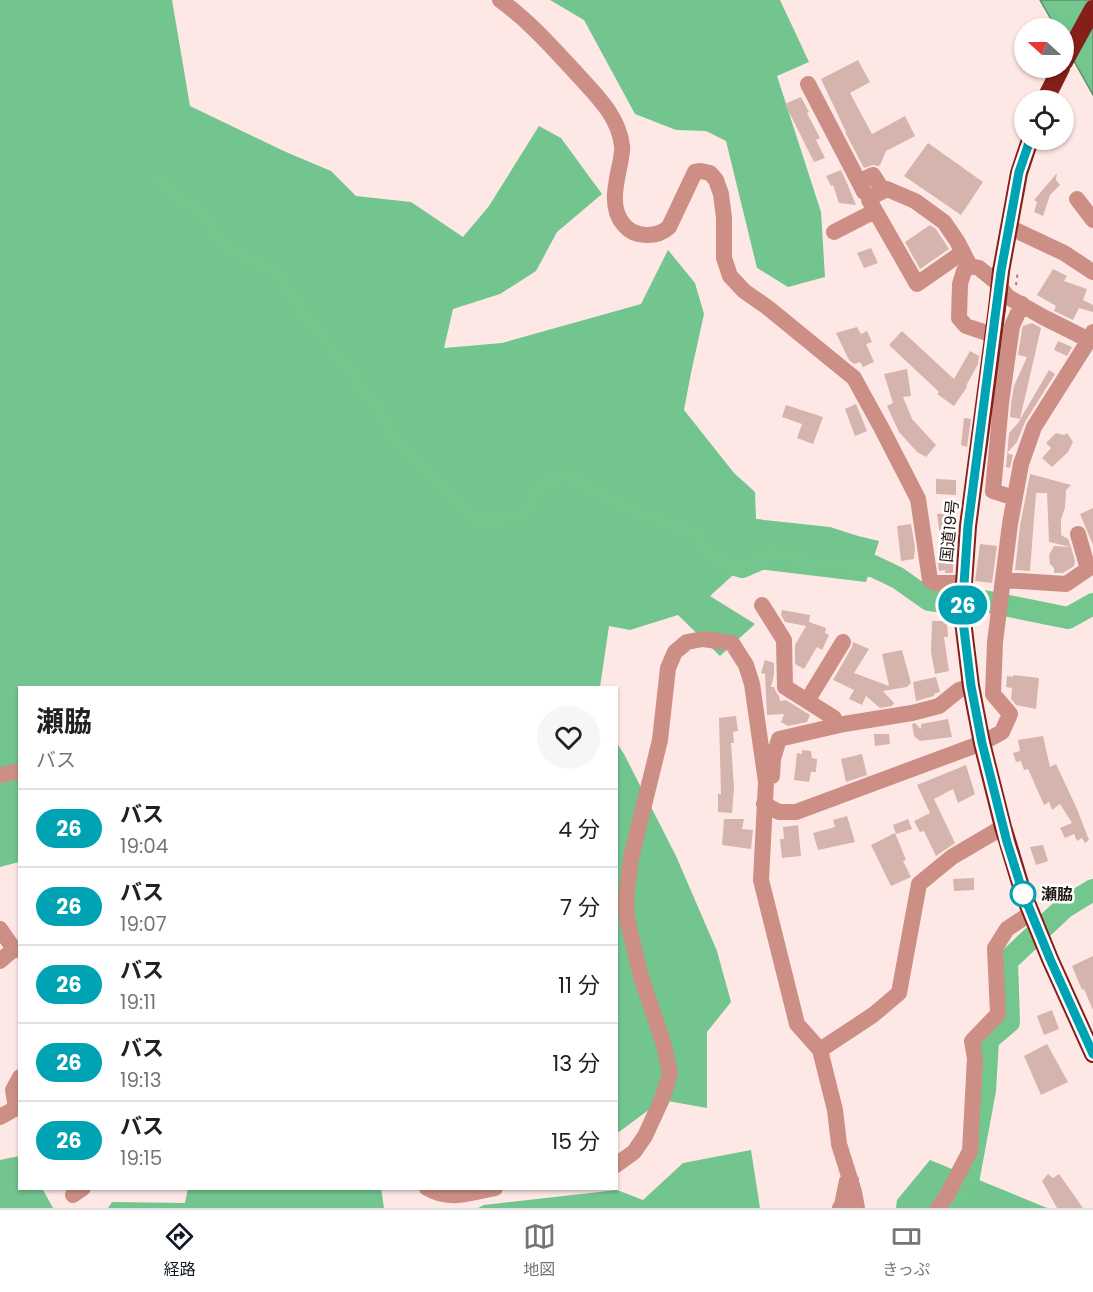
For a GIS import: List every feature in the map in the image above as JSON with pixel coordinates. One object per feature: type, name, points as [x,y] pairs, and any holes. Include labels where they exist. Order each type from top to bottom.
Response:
[{"type":"highway","points":[[1074,44],[1093,9]]},
{"type":"highway","name":"国道19号","points":[[1027,150],[1019,172],[1009,227],[1010,271],[997,308],[993,335],[968,526],[963,621],[971,686],[982,743],[1023,893],[1093,1054]]},
{"type":"street","points":[[500,0],[546,40],[603,104],[616,126],[623,147],[615,193],[616,213],[624,226],[632,232],[646,235],[657,235],[664,232],[669,227],[694,172],[710,173],[716,180],[722,194],[724,258],[730,276],[744,291],[854,378],[918,499],[930,580],[935,584],[964,588]]},
{"type":"street","points":[[808,84],[859,182],[873,175],[876,201],[917,284],[966,259]]},
{"type":"street","points":[[764,804],[778,812],[796,813],[982,743],[1002,732],[1010,714],[993,694],[995,642],[1014,498],[1021,464],[1034,427],[1091,336],[1043,317],[1008,297],[995,281],[966,259],[944,222],[915,201],[887,189],[876,201],[834,232]]},
{"type":"street","points":[[1077,199],[1093,220]]},
{"type":"street","points":[[1009,227],[1064,253],[1093,272]]},
{"type":"street","points":[[966,259],[960,284],[959,318],[966,326],[993,335]]},
{"type":"street","points":[[1014,498],[993,491],[1012,327],[1019,302]]},
{"type":"street","points":[[1003,580],[1066,584],[1088,569],[1078,534]]},
{"type":"street","points":[[762,605],[784,640],[785,687],[834,718],[836,726]]},
{"type":"street","points":[[618,1164],[634,1152],[645,1136],[662,1100],[670,1074],[664,1045],[641,977],[627,918],[626,897],[631,858],[660,740],[668,668],[675,652],[687,642],[703,639],[732,643],[746,665],[752,684],[766,782],[761,880],[796,1024],[820,1050],[835,1110],[840,1144],[857,1208]]},
{"type":"street","points":[[807,701],[843,642]]},
{"type":"street","points":[[766,782],[771,780],[773,759],[779,739],[939,706],[959,690],[971,686]]},
{"type":"street","points":[[0,776],[18,772]]},
{"type":"street","points":[[820,1050],[873,1015],[899,993],[919,884],[952,858],[1004,827]]},
{"type":"street","points":[[938,1208],[970,1151],[975,1058],[972,1041],[998,1014],[995,948],[1007,929],[1031,913]]},
{"type":"street","points":[[0,929],[17,949],[0,961]]},
{"type":"street","points":[[0,1117],[18,1107],[13,1090],[18,1081]]},
{"type":"street","points":[[840,1208],[847,1181],[851,1180]]},
{"type":"street","points":[[432,1190],[445,1196],[482,1190]]},
{"type":"path","points":[[1010,271],[1019,302]]},
{"type":"shaded area","points":[[0,0],[172,0],[190,106],[331,171],[356,196],[411,202],[463,237],[489,206],[539,126],[561,138],[602,194],[557,232],[536,271],[500,294],[453,309],[444,348],[502,343],[641,304],[668,250],[695,283],[704,314],[684,410],[734,473],[755,492],[756,519],[830,527],[879,541],[866,582],[742,567],[710,596],[755,624],[720,656],[678,615],[630,630],[609,626],[600,686],[18,686],[18,862],[0,867]]},
{"type":"shaded area","points":[[550,0],[780,0],[809,62],[777,76],[821,212],[825,277],[788,287],[757,268],[726,141],[706,131],[676,130],[635,114],[584,20]]},
{"type":"shaded area","points":[[1040,0],[1093,0],[1093,95],[1074,61],[1074,18],[1050,18]]},
{"type":"shaded area","points":[[618,745],[676,856],[717,951],[731,1002],[707,1032],[707,1108],[662,1100],[619,1132]]},
{"type":"shaded area","points":[[751,1150],[760,1208],[478,1208],[484,1205],[617,1190],[643,1200],[683,1163]]},
{"type":"shaded area","points":[[18,1156],[18,1190],[43,1190],[53,1208],[0,1208],[0,1160]]},
{"type":"shaded area","points":[[930,1160],[1047,1208],[896,1208],[897,1200]]},
{"type":"shaded area","points":[[188,1190],[381,1190],[384,1208],[108,1208],[112,1202],[185,1203]]},
{"type":"building","points":[[858,60],[870,82],[850,93],[872,134],[905,116],[915,136],[886,151],[880,165],[864,168],[821,79]]},
{"type":"building","points":[[801,97],[820,138],[816,140],[825,158],[814,162],[785,104]]},
{"type":"building","points":[[928,143],[983,182],[961,215],[904,176]]},
{"type":"building","points":[[841,170],[856,205],[839,203],[833,185],[831,186],[826,176]]},
{"type":"building","points":[[1057,173],[1056,180],[1060,185],[1050,195],[1043,216],[1034,212],[1037,202],[1034,200]]},
{"type":"building","points":[[930,225],[936,229],[949,249],[920,269],[905,242]]},
{"type":"building","points":[[871,248],[878,263],[864,268],[857,253]]},
{"type":"building","points":[[1053,269],[1067,276],[1064,281],[1087,289],[1083,300],[1093,305],[1093,312],[1079,308],[1073,320],[1054,311],[1056,306],[1037,295]]},
{"type":"building","points":[[1032,323],[1041,328],[1020,419],[1010,417],[1011,404],[1014,386],[1027,357],[1018,355],[1022,329],[1023,326]]},
{"type":"building","points":[[857,327],[861,334],[867,331],[872,342],[866,344],[874,362],[863,367],[860,362],[854,364],[849,360],[836,333]]},
{"type":"building","points":[[902,331],[954,379],[970,351],[979,356],[978,364],[967,387],[954,406],[937,394],[939,392],[889,345]]},
{"type":"building","points":[[1058,341],[1072,347],[1067,356],[1054,350]]},
{"type":"building","points":[[907,369],[911,396],[903,397],[912,419],[936,445],[926,457],[917,452],[899,432],[887,406],[893,403],[884,374]]},
{"type":"building","points":[[1049,370],[1055,374],[1025,422],[1017,442],[1007,453],[1009,433],[1018,423]]},
{"type":"building","points":[[856,404],[867,431],[855,436],[845,409]]},
{"type":"building","points":[[786,405],[823,417],[813,444],[797,438],[802,424],[782,417]]},
{"type":"building","points":[[964,418],[971,419],[967,447],[961,445]]},
{"type":"building","points":[[1056,433],[1064,435],[1067,433],[1073,442],[1068,452],[1052,467],[1042,458],[1051,448],[1046,443]]},
{"type":"building","points":[[1007,453],[1013,455],[1010,468],[1006,467]]},
{"type":"building","points":[[1030,474],[1071,485],[1066,490],[1061,535],[1068,539],[1071,547],[1049,542],[1047,493],[1036,493],[1030,571],[1015,570],[1020,526]]},
{"type":"building","points":[[936,479],[956,480],[956,495],[936,494]]},
{"type":"building","points":[[1093,508],[1093,545],[1080,514]]},
{"type":"building","points":[[954,512],[956,531],[955,547],[953,547],[953,573],[945,573],[945,570],[939,571],[937,556],[943,556],[937,514]]},
{"type":"building","points":[[911,524],[915,547],[914,559],[901,561],[897,526]]},
{"type":"building","points":[[980,544],[997,546],[992,583],[975,581]]},
{"type":"building","points":[[1054,546],[1071,547],[1074,566],[1063,573],[1054,573],[1054,568],[1050,564],[1049,555]]},
{"type":"building","points":[[782,610],[810,615],[809,622],[826,628],[825,633],[829,635],[822,650],[817,647],[804,669],[795,664],[795,645],[806,626],[785,622],[781,615]]},
{"type":"building","points":[[932,621],[947,621],[948,637],[944,637],[949,671],[935,674],[931,652]]},
{"type":"building","points":[[853,642],[869,649],[854,673],[889,686],[882,654],[902,650],[911,683],[907,687],[883,691],[894,703],[892,706],[880,708],[866,696],[862,705],[849,699],[854,690],[833,680]]},
{"type":"building","points":[[765,660],[774,663],[771,687],[774,687],[780,701],[786,700],[810,715],[807,722],[788,726],[781,722],[784,714],[767,715],[765,674],[761,673]]},
{"type":"building","points":[[1013,675],[1039,678],[1036,709],[1016,705],[1011,699],[1012,688],[1006,687],[1007,676],[1013,677]]},
{"type":"building","points":[[936,677],[940,692],[916,701],[913,682]]},
{"type":"building","points":[[736,716],[738,731],[733,732],[734,743],[731,743],[734,788],[732,813],[718,812],[718,794],[721,794],[719,718]]},
{"type":"building","points":[[948,719],[952,737],[920,741],[914,736],[912,724],[915,723],[921,729],[921,724]]},
{"type":"building","points":[[874,734],[889,734],[890,744],[875,746]]},
{"type":"building","points":[[1043,736],[1050,767],[1056,764],[1077,809],[1089,840],[1085,843],[1082,838],[1077,841],[1074,834],[1065,838],[1060,828],[1072,823],[1060,804],[1052,810],[1049,802],[1044,805],[1028,769],[1024,770],[1021,761],[1016,762],[1013,753],[1020,751],[1018,740]]},
{"type":"building","points":[[802,750],[811,751],[812,758],[817,759],[816,772],[811,772],[809,782],[794,780],[797,753],[802,754]]},
{"type":"building","points":[[862,754],[867,775],[846,782],[841,759]]},
{"type":"building","points":[[966,765],[975,794],[958,803],[953,789],[934,799],[955,843],[936,856],[924,831],[920,832],[914,821],[930,813],[917,785]]},
{"type":"building","points":[[847,816],[855,842],[818,850],[813,833],[835,827],[833,820]]},
{"type":"building","points":[[724,819],[744,819],[742,829],[753,830],[751,849],[722,845]]},
{"type":"building","points":[[908,819],[912,829],[896,834],[893,825]]},
{"type":"building","points":[[798,825],[801,856],[782,858],[780,839],[784,839],[783,827]]},
{"type":"building","points":[[895,833],[906,860],[903,861],[911,877],[891,886],[871,845]]},
{"type":"building","points":[[1043,845],[1048,861],[1036,865],[1030,847]]},
{"type":"building","points":[[974,878],[974,890],[954,891],[953,879]]},
{"type":"building","points":[[1093,956],[1093,1010],[1072,966]]},
{"type":"building","points":[[1052,1010],[1059,1029],[1044,1035],[1037,1016]]},
{"type":"building","points":[[1047,1044],[1068,1082],[1041,1095],[1024,1056]]},
{"type":"building","points":[[1048,1174],[1053,1178],[1059,1174],[1083,1208],[1057,1208],[1042,1181]]},
{"type":"waterway","points":[[160,182],[204,216],[226,248],[274,270],[314,326],[377,406],[396,440],[482,523],[522,514],[544,483],[568,476],[642,514],[698,534],[707,556],[742,567],[775,553],[812,564],[873,566],[898,578],[929,600],[979,600],[1068,618],[1093,604]]},
{"type":"waterway","points":[[948,1208],[968,1182],[985,1090],[988,1040],[1009,1022],[1007,961],[1065,907],[1093,890]]},
{"type":"bus line","name":"26","points":[[1027,150],[1019,172],[1001,271],[968,526],[963,621],[971,686],[982,743],[1007,842],[1023,893],[1093,1054]]},
{"type":"place","name":"瀬脇","points":[[1023,894]]}]
